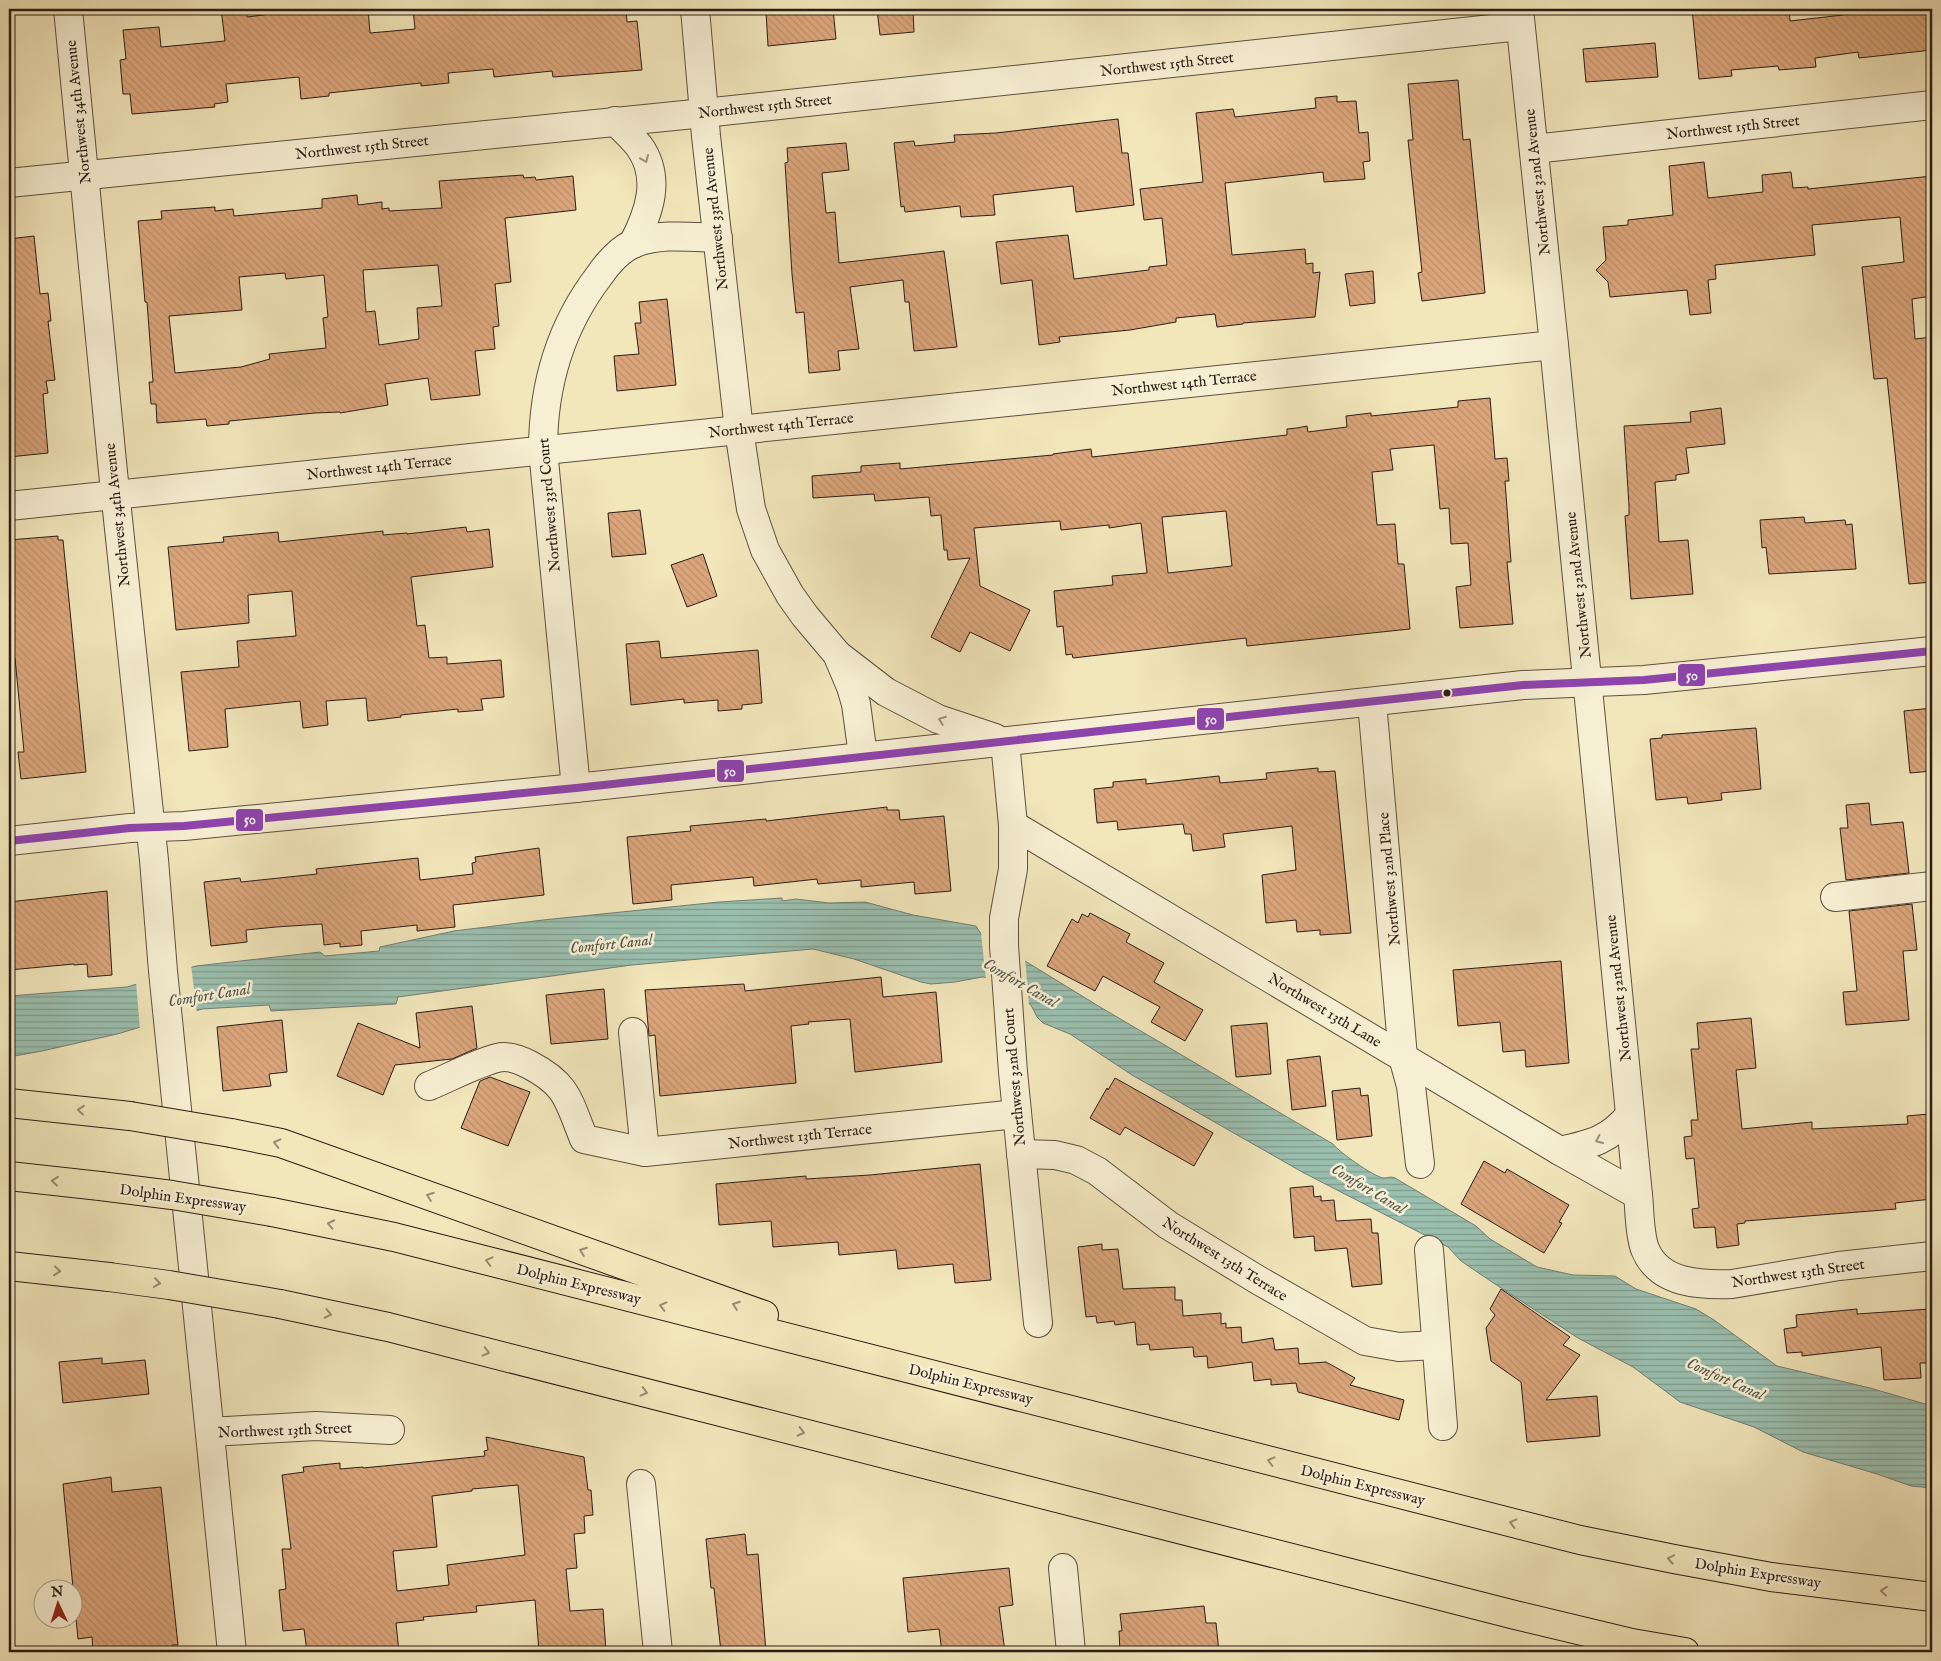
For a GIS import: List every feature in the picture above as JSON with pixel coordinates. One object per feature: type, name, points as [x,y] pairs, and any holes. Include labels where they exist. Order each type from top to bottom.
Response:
[{"type":"highway","points":[[9,1103],[130,1116],[232,1132],[281,1143],[931,1374]]},
{"type":"highway","name":"Dolphin Expressway","points":[[9,1176],[182,1196],[394,1237],[1580,1540],[1674,1560],[1771,1577],[1932,1596]]},
{"type":"highway","points":[[9,1266],[170,1285],[280,1304],[388,1327],[1515,1615],[1632,1643],[1685,1652]]},
{"type":"street","name":"Northwest 34th Avenue","points":[[68,9],[115,495],[232,1652]]},
{"type":"street","name":"Northwest 33rd Avenue","points":[[695,9],[704,113],[739,430],[751,509],[765,550],[790,594],[805,616],[837,654]]},
{"type":"street","name":"Northwest 15th Street","points":[[9,183],[704,113],[1519,17]]},
{"type":"street","name":"Northwest 32nd Avenue","points":[[1519,17],[1554,345],[1638,1195],[1645,1249],[1665,1273]]},
{"type":"street","name":"Northwest 15th Street","points":[[1534,149],[1932,105]]},
{"type":"street","points":[[615,121],[639,146],[647,159],[652,184],[650,206],[646,219],[632,244]]},
{"type":"street","name":"Northwest 33rd Court","points":[[576,788],[543,450],[543,426],[550,376],[565,332],[580,303],[606,267],[632,244],[655,237],[718,238]]},
{"type":"street","name":"Northwest 14th Terrace","points":[[9,506],[1554,345]]},
{"type":"street","points":[[9,841],[576,788],[1523,685],[1644,680],[1932,651]]},
{"type":"street","points":[[837,654],[886,692],[938,719],[1005,742]]},
{"type":"street","points":[[837,654],[856,704],[862,756]]},
{"type":"street","name":"Northwest 32nd Place","points":[[1372,702],[1404,1057]]},
{"type":"street","name":"Northwest 32nd Court","points":[[1005,742],[1013,825],[1013,869],[1004,918],[1004,946],[1017,1114],[1038,1322]]},
{"type":"street","name":"Northwest 13th Lane","points":[[1013,825],[1560,1151],[1638,1195]]},
{"type":"street","points":[[1835,897],[1932,886]]},
{"type":"street","points":[[633,1032],[645,1152]]},
{"type":"street","name":"Northwest 13th Terrace","points":[[430,1086],[497,1058],[510,1057],[525,1062],[554,1079],[564,1090],[584,1139],[645,1152],[1017,1114]]},
{"type":"street","points":[[1404,1057],[1411,1086],[1420,1164]]},
{"type":"street","points":[[1560,1151],[1584,1146],[1607,1136],[1618,1129],[1630,1114]]},
{"type":"street","name":"Northwest 13th Terrace","points":[[1021,1154],[1056,1155],[1076,1160],[1097,1171],[1168,1225],[1258,1280],[1365,1341],[1399,1347],[1436,1346]]},
{"type":"street","points":[[1428,1250],[1443,1426]]},
{"type":"street","name":"Northwest 13th Street","points":[[1665,1273],[1687,1282],[1732,1284],[1839,1266],[1932,1256]]},
{"type":"street","name":"Northwest 13th Street","points":[[210,1432],[316,1426],[390,1430]]},
{"type":"street","points":[[641,1484],[658,1652]]},
{"type":"street","points":[[1062,1568],[1071,1652]]},
{"type":"water","name":"Comfort Canal","points":[[782,898],[782,901],[796,899],[829,903],[865,902],[913,915],[976,926],[981,934],[1100,1007],[1333,1144],[1364,1168],[1383,1178],[1395,1178],[1476,1226],[1490,1239],[1537,1267],[1573,1275],[1615,1276],[1636,1289],[1696,1309],[1777,1366],[1870,1388],[1932,1406],[1932,1488],[1911,1486],[1803,1452],[1754,1427],[1680,1402],[1633,1367],[1578,1338],[1492,1282],[1461,1261],[1448,1247],[1304,1173],[1132,1075],[1070,1034],[1043,1023],[1037,1017],[1031,1005],[993,978],[982,977],[931,984],[854,959],[813,949],[632,965],[398,997],[396,1004],[271,1011],[269,1005],[202,1009],[117,1034],[9,1057],[9,996],[127,987],[196,966],[320,952],[325,956],[379,951],[380,947],[454,931],[719,902]]},
{"type":"pier","points":[[981,933],[1025,958],[1029,1005],[992,981],[986,980]]},
{"type":"pier","points":[[191,965],[197,1013],[140,1030],[136,982]]},
{"type":"building","points":[[221,9],[246,9],[247,17],[310,9],[368,9],[370,33],[415,29],[413,9],[455,9],[455,12],[484,9],[626,9],[627,22],[637,21],[642,70],[553,77],[552,71],[494,77],[493,69],[448,73],[449,83],[421,86],[421,83],[329,93],[329,96],[301,99],[299,77],[226,84],[228,102],[214,104],[215,107],[132,114],[130,94],[123,94],[120,60],[126,59],[123,30],[159,27],[161,47],[225,41]]},
{"type":"building","points":[[833,9],[836,39],[768,46],[766,12]]},
{"type":"building","points":[[877,9],[913,9],[914,32],[880,35]]},
{"type":"building","points":[[1692,9],[1789,9],[1790,21],[1843,15],[1854,12],[1854,9],[1930,9],[1932,50],[1859,58],[1858,52],[1815,58],[1816,67],[1779,70],[1778,66],[1731,70],[1732,76],[1699,79]]},
{"type":"building","points":[[1655,43],[1658,77],[1586,82],[1583,49]]},
{"type":"building","points":[[1458,80],[1463,140],[1470,139],[1485,293],[1422,301],[1418,273],[1422,272],[1408,140],[1413,140],[1408,84]]},
{"type":"building","points":[[1337,96],[1337,102],[1356,101],[1359,133],[1368,132],[1370,161],[1363,162],[1365,179],[1324,182],[1323,172],[1225,183],[1232,255],[1305,249],[1306,264],[1313,263],[1313,273],[1320,272],[1315,317],[1217,327],[1215,314],[1176,318],[1176,322],[1130,330],[1059,337],[1060,342],[1039,345],[1032,280],[1001,284],[996,242],[1068,235],[1074,279],[1149,270],[1149,267],[1167,265],[1162,218],[1144,220],[1140,189],[1203,182],[1196,113],[1233,109],[1235,117],[1316,108],[1315,98]]},
{"type":"building","points":[[1118,119],[1122,153],[1128,153],[1134,205],[1076,212],[1073,186],[993,195],[995,215],[961,217],[960,206],[905,212],[904,206],[901,207],[894,143],[914,141],[915,146],[955,142],[954,135],[996,133]]},
{"type":"building","points":[[846,143],[849,170],[822,173],[826,213],[835,212],[839,263],[944,251],[957,347],[914,351],[909,302],[905,302],[903,280],[850,287],[859,349],[838,351],[840,370],[809,373],[804,312],[796,313],[792,274],[785,163],[788,162],[787,148]]},
{"type":"building","points":[[1704,162],[1708,198],[1763,192],[1762,175],[1791,172],[1793,188],[1808,187],[1808,189],[1932,176],[1932,296],[1912,299],[1915,339],[1932,337],[1932,582],[1909,584],[1887,378],[1874,379],[1862,267],[1904,262],[1900,217],[1812,225],[1815,255],[1715,265],[1716,279],[1708,280],[1711,313],[1690,315],[1687,290],[1610,297],[1608,282],[1596,270],[1606,260],[1603,227],[1628,225],[1628,220],[1673,215],[1669,166]]},
{"type":"building","points":[[523,175],[524,178],[535,177],[536,180],[573,176],[576,210],[505,218],[511,282],[495,284],[499,326],[493,327],[495,349],[475,351],[480,395],[431,400],[428,378],[385,384],[388,405],[340,413],[315,413],[229,421],[229,424],[207,426],[206,419],[157,423],[156,404],[151,404],[149,382],[153,382],[138,221],[162,219],[161,211],[215,207],[215,211],[233,209],[234,216],[322,208],[322,199],[357,195],[358,205],[382,202],[382,209],[389,208],[389,211],[442,208],[439,181]],"holes":[[[438,265],[442,306],[417,308],[419,339],[379,345],[375,311],[366,312],[363,270]],[[285,273],[286,279],[324,275],[328,317],[323,318],[326,348],[269,354],[270,359],[241,367],[175,373],[169,316],[242,310],[239,277]]]},
{"type":"building","points":[[34,236],[40,294],[48,293],[51,321],[48,321],[55,380],[46,381],[48,393],[43,394],[48,453],[9,457],[9,239]]},
{"type":"building","points":[[1373,271],[1375,303],[1350,306],[1345,274]]},
{"type":"building","points":[[667,299],[676,385],[617,391],[614,356],[639,354],[635,323],[641,323],[639,302]]},
{"type":"building","points":[[1490,398],[1495,459],[1507,458],[1509,481],[1505,481],[1511,562],[1507,562],[1513,624],[1460,628],[1456,587],[1471,585],[1468,543],[1451,544],[1449,508],[1440,509],[1434,445],[1390,449],[1393,470],[1372,472],[1377,525],[1395,524],[1398,564],[1404,564],[1410,629],[1247,646],[1246,638],[1073,658],[1072,654],[1066,655],[1063,626],[1057,627],[1054,591],[1113,585],[1112,576],[1147,573],[1141,523],[1109,528],[1109,525],[1061,530],[1060,521],[974,528],[980,586],[1030,610],[1010,651],[970,632],[960,652],[931,637],[970,558],[948,560],[947,550],[944,550],[941,515],[931,516],[929,497],[875,501],[874,494],[813,498],[812,476],[861,472],[861,466],[900,463],[900,469],[1053,455],[1091,449],[1092,457],[1287,435],[1287,429],[1307,426],[1308,432],[1347,427],[1346,416],[1371,413],[1371,416],[1458,407],[1458,401]],"holes":[[[1226,511],[1232,566],[1168,573],[1162,517]]]},
{"type":"building","points":[[1721,408],[1725,444],[1686,448],[1689,473],[1676,475],[1676,480],[1655,482],[1659,542],[1688,540],[1693,594],[1631,599],[1625,516],[1629,515],[1629,506],[1624,426],[1691,422],[1690,412]]},
{"type":"building","points":[[640,510],[646,554],[612,557],[608,513]]},
{"type":"building","points":[[1804,517],[1805,523],[1845,520],[1846,525],[1852,524],[1856,569],[1769,574],[1766,547],[1762,548],[1760,520]]},
{"type":"building","points":[[466,527],[467,532],[489,529],[493,567],[411,577],[417,626],[425,625],[429,658],[447,657],[447,664],[501,660],[504,697],[481,699],[483,710],[458,712],[458,709],[401,715],[401,717],[368,721],[366,698],[326,701],[328,725],[303,728],[300,701],[225,709],[228,747],[189,751],[181,672],[239,667],[237,641],[296,636],[292,591],[248,595],[249,623],[176,630],[168,547],[224,542],[223,537],[278,532],[279,542],[383,531],[383,535],[407,534]]},
{"type":"building","points":[[58,536],[58,540],[63,540],[86,772],[21,779],[18,752],[24,752],[15,658],[9,658],[9,540]]},
{"type":"building","points":[[703,554],[717,596],[687,607],[671,565]]},
{"type":"building","points":[[659,641],[661,658],[758,650],[762,703],[742,705],[742,709],[718,711],[718,700],[684,703],[684,699],[631,705],[626,644]]},
{"type":"building","points":[[1932,708],[1932,771],[1910,773],[1904,711]]},
{"type":"building","points":[[1756,728],[1761,789],[1721,793],[1722,800],[1688,804],[1687,797],[1656,800],[1650,739],[1662,738],[1662,735]]},
{"type":"building","points":[[1318,768],[1318,772],[1335,771],[1351,933],[1320,935],[1320,930],[1297,932],[1296,920],[1266,923],[1262,875],[1296,870],[1292,826],[1223,834],[1225,847],[1193,851],[1191,834],[1185,834],[1183,824],[1118,830],[1117,821],[1097,823],[1094,789],[1113,787],[1113,782],[1146,779],[1146,784],[1219,776],[1220,783],[1267,779],[1266,773]]},
{"type":"building","points":[[1869,803],[1871,825],[1903,822],[1909,873],[1846,880],[1840,828],[1848,828],[1846,805]]},
{"type":"building","points":[[887,807],[887,810],[899,810],[900,820],[944,816],[951,891],[915,894],[914,882],[861,887],[861,880],[818,884],[817,879],[754,886],[753,877],[671,885],[672,900],[633,904],[627,837],[691,831],[690,826],[766,819],[766,821]]},
{"type":"building","points":[[539,848],[544,895],[453,905],[455,927],[417,931],[417,925],[361,931],[362,945],[340,947],[340,943],[324,945],[322,924],[276,927],[246,930],[247,942],[211,946],[204,882],[240,878],[241,882],[317,874],[316,869],[418,858],[420,880],[473,874],[472,863],[476,862],[475,857]]},
{"type":"building","points":[[107,891],[112,975],[88,977],[87,964],[9,970],[9,902]]},
{"type":"building","points":[[1912,904],[1917,950],[1903,951],[1909,1020],[1846,1025],[1843,992],[1857,991],[1849,911]]},
{"type":"building","points":[[1090,913],[1130,934],[1126,942],[1164,963],[1154,982],[1203,1010],[1185,1041],[1151,1022],[1160,1007],[1103,976],[1095,991],[1047,966],[1072,919],[1078,923],[1082,914],[1088,917]]},
{"type":"building","points":[[1561,961],[1569,1063],[1526,1067],[1525,1050],[1503,1052],[1500,1022],[1458,1026],[1453,970]]},
{"type":"building","points":[[881,977],[883,997],[936,992],[942,1062],[855,1072],[850,1019],[808,1022],[809,1024],[791,1026],[796,1083],[660,1096],[655,1035],[649,1036],[645,990],[744,984],[745,991]]},
{"type":"building","points":[[604,989],[608,1039],[551,1044],[546,995]]},
{"type":"building","points":[[472,1006],[477,1048],[452,1059],[395,1065],[383,1095],[337,1076],[358,1023],[420,1048],[416,1013]]},
{"type":"building","points":[[1751,1018],[1756,1068],[1736,1070],[1742,1129],[1812,1122],[1812,1129],[1908,1124],[1907,1116],[1929,1114],[1932,1153],[1932,1199],[1895,1203],[1896,1209],[1745,1221],[1745,1223],[1737,1224],[1739,1245],[1717,1248],[1715,1227],[1694,1228],[1692,1209],[1699,1208],[1694,1158],[1686,1159],[1684,1137],[1692,1136],[1691,1120],[1698,1120],[1691,1049],[1699,1049],[1697,1023]]},
{"type":"building","points":[[282,1020],[287,1072],[269,1074],[271,1086],[223,1091],[217,1027]]},
{"type":"building","points":[[1267,1023],[1271,1074],[1236,1077],[1231,1026]]},
{"type":"building","points":[[1320,1056],[1326,1106],[1292,1110],[1287,1060]]},
{"type":"building","points":[[490,1077],[530,1092],[508,1146],[461,1128],[480,1081]]},
{"type":"building","points":[[1115,1078],[1213,1133],[1194,1166],[1125,1127],[1120,1135],[1090,1118]]},
{"type":"building","points":[[1360,1088],[1361,1096],[1368,1095],[1372,1136],[1337,1140],[1332,1091]]},
{"type":"building","points":[[1484,1161],[1505,1173],[1507,1169],[1569,1205],[1559,1222],[1562,1223],[1544,1253],[1461,1204]]},
{"type":"building","points":[[980,1164],[991,1280],[955,1283],[953,1264],[898,1269],[896,1250],[839,1255],[838,1242],[773,1247],[771,1221],[719,1225],[716,1184],[806,1176],[806,1179],[870,1175]]},
{"type":"building","points":[[1313,1186],[1314,1197],[1321,1196],[1321,1201],[1334,1200],[1336,1221],[1371,1219],[1372,1233],[1378,1233],[1382,1284],[1352,1287],[1347,1248],[1315,1251],[1314,1236],[1294,1238],[1290,1188]]},
{"type":"building","points":[[1102,1244],[1102,1250],[1118,1249],[1123,1289],[1175,1287],[1175,1300],[1182,1300],[1183,1316],[1221,1313],[1221,1324],[1226,1323],[1226,1328],[1241,1327],[1242,1343],[1273,1338],[1275,1350],[1298,1348],[1299,1364],[1326,1362],[1355,1378],[1350,1385],[1404,1400],[1399,1420],[1298,1392],[1296,1383],[1271,1385],[1271,1379],[1254,1381],[1252,1362],[1208,1368],[1207,1356],[1194,1357],[1193,1347],[1150,1350],[1149,1344],[1137,1345],[1135,1322],[1115,1325],[1114,1321],[1097,1323],[1096,1316],[1086,1317],[1078,1247]]},
{"type":"building","points":[[1501,1289],[1570,1337],[1563,1345],[1580,1355],[1546,1400],[1597,1396],[1600,1436],[1527,1442],[1521,1382],[1491,1361],[1486,1328],[1495,1315],[1490,1309]]},
{"type":"building","points":[[1857,1309],[1857,1314],[1930,1309],[1932,1363],[1920,1363],[1921,1378],[1884,1380],[1881,1347],[1802,1356],[1802,1352],[1787,1353],[1784,1329],[1797,1327],[1796,1315]]},
{"type":"building","points":[[102,1358],[102,1364],[145,1360],[149,1394],[63,1403],[59,1362]]},
{"type":"building","points":[[486,1437],[584,1457],[588,1490],[591,1490],[593,1515],[584,1516],[585,1533],[574,1534],[577,1568],[566,1569],[570,1611],[603,1609],[606,1652],[539,1652],[535,1600],[476,1606],[477,1612],[423,1617],[424,1620],[396,1623],[399,1652],[307,1652],[304,1629],[283,1631],[279,1590],[286,1589],[282,1549],[291,1549],[282,1475],[304,1472],[303,1467],[340,1463],[340,1469],[363,1468],[485,1456],[484,1451],[488,1450]],"holes":[[[518,1485],[525,1555],[447,1565],[449,1585],[397,1591],[393,1551],[437,1547],[432,1496],[472,1491],[472,1489]]]},
{"type":"building","points":[[111,1477],[112,1492],[161,1487],[178,1645],[172,1645],[173,1652],[93,1652],[92,1637],[78,1639],[77,1628],[82,1628],[82,1578],[72,1578],[63,1484]]},
{"type":"building","points":[[745,1534],[747,1555],[758,1554],[766,1652],[721,1652],[706,1539]]},
{"type":"building","points":[[1009,1568],[1013,1605],[999,1607],[1005,1652],[942,1652],[939,1629],[908,1632],[903,1578]]},
{"type":"building","points":[[1204,1606],[1206,1623],[1216,1623],[1219,1652],[1168,1652],[1167,1647],[1120,1652],[1119,1631],[1122,1631],[1120,1614]]},
{"type":"transit line","name":"50","points":[[9,841],[130,828],[184,826],[576,788],[1523,685],[1644,680],[1932,651]]}]
